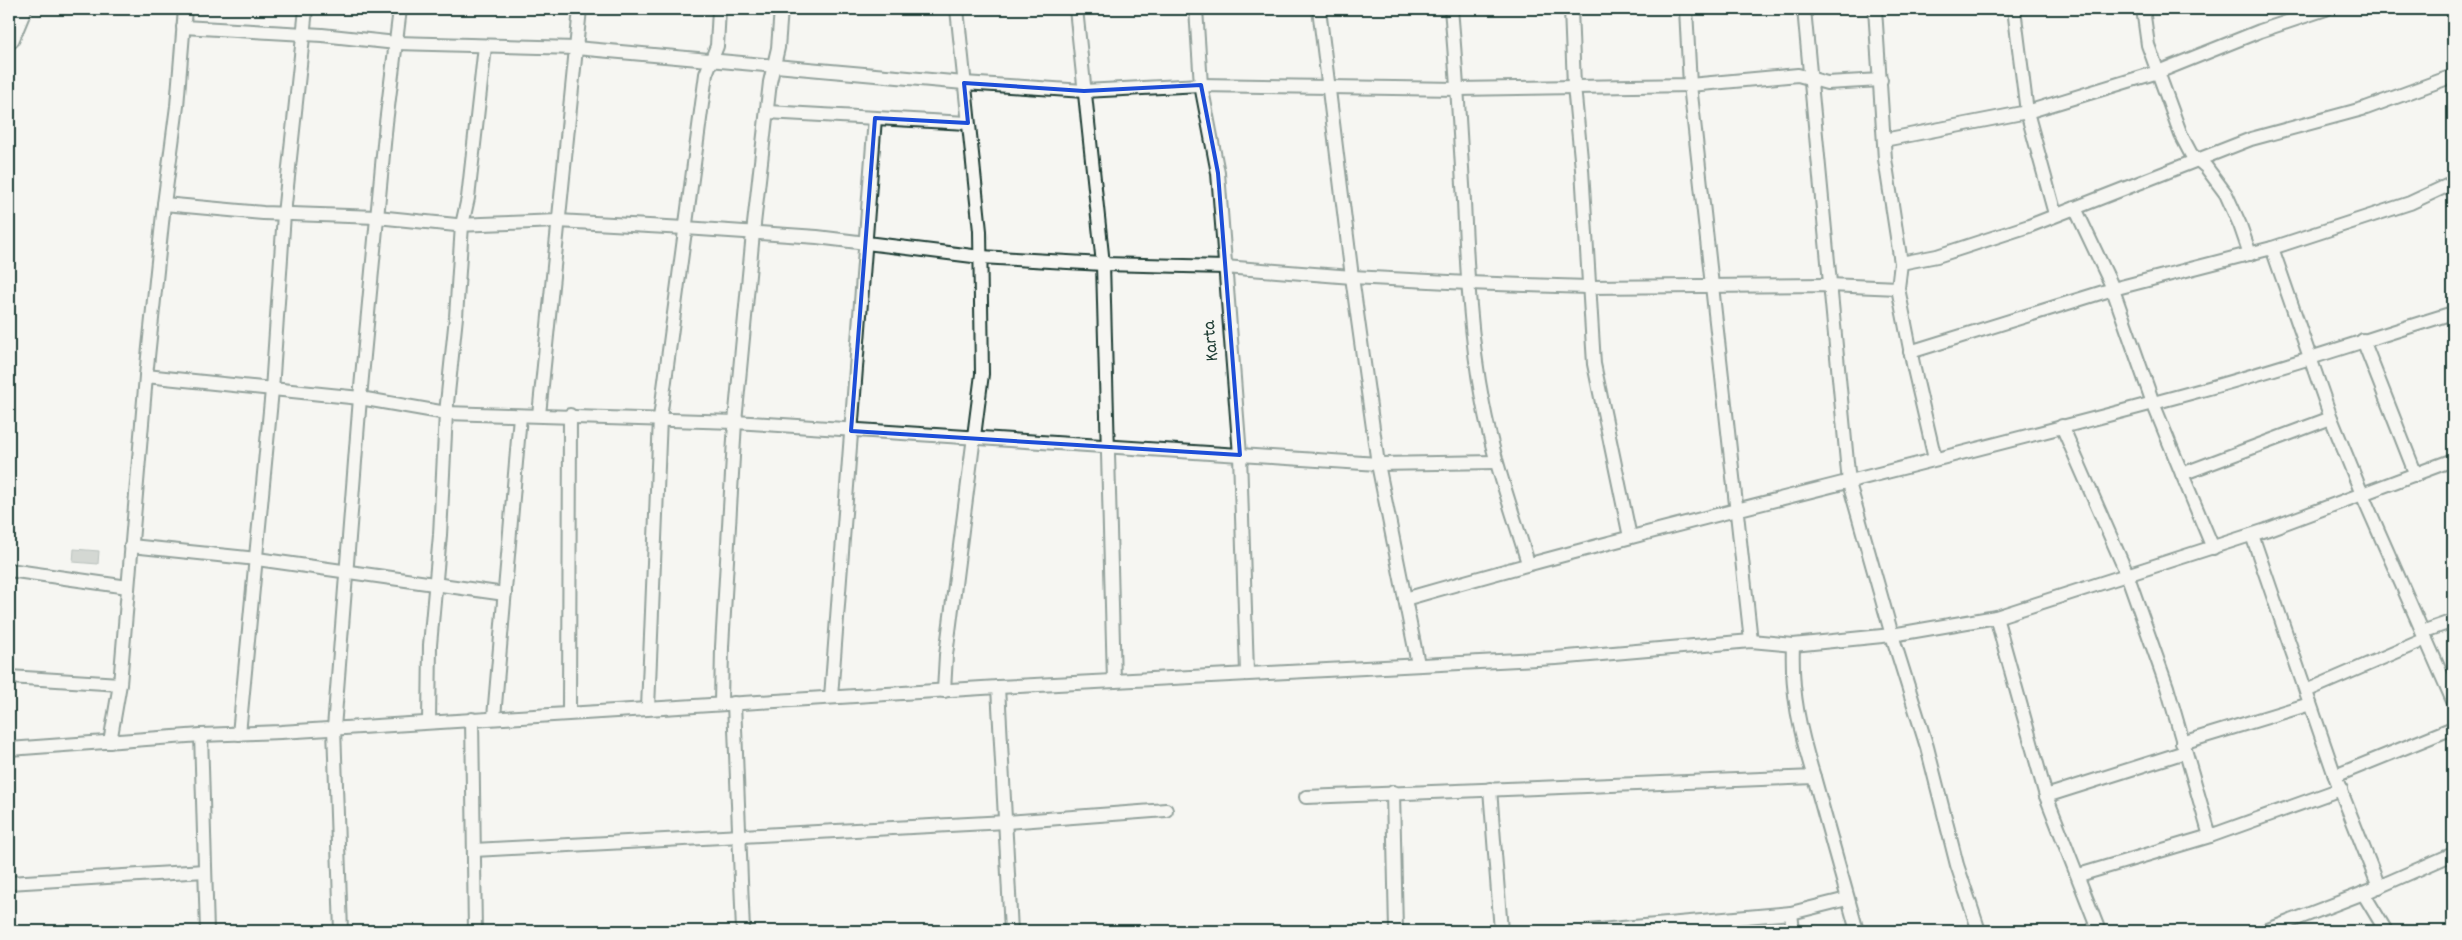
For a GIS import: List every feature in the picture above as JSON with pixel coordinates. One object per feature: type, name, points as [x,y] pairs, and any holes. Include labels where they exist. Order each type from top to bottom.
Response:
[{"type":"highway","points":[[9,38],[21,9]]},
{"type":"street","points":[[110,742],[120,684],[146,376],[164,204],[177,106],[185,9]]},
{"type":"street","points":[[239,734],[272,390],[284,214],[306,9]]},
{"type":"street","points":[[341,931],[334,728],[344,570],[377,217],[400,9]]},
{"type":"street","points":[[539,415],[580,9]]},
{"type":"street","points":[[648,708],[660,418],[706,74],[717,46],[719,9]]},
{"type":"street","points":[[743,931],[739,836],[722,647],[736,422],[753,233],[770,82],[775,66],[781,9]]},
{"type":"street","points":[[944,691],[946,655],[982,374],[981,257],[957,9]]},
{"type":"street","points":[[1076,9],[1103,264],[1114,680]]},
{"type":"street","name":"Karta","points":[[1196,9],[1201,85],[1218,173],[1240,455],[1247,672]]},
{"type":"street","points":[[1319,9],[1352,277],[1378,464],[1418,664]]},
{"type":"street","points":[[1451,9],[1458,89],[1468,283],[1480,384],[1496,462],[1528,563]]},
{"type":"street","points":[[1572,9],[1574,86],[1582,169],[1594,364],[1630,538]]},
{"type":"street","points":[[1686,9],[1690,85],[1751,641]]},
{"type":"street","points":[[1804,9],[1849,483],[1892,635],[1927,747],[1957,865],[1979,931]]},
{"type":"street","points":[[1876,9],[1885,159],[1901,263],[1898,288],[1910,352],[1936,459]]},
{"type":"street","points":[[2014,9],[2027,112],[2055,214]]},
{"type":"street","points":[[2143,9],[2148,45],[2181,135],[2191,154],[2206,167],[2226,194],[2240,224],[2250,254]]},
{"type":"street","points":[[1884,140],[2027,112],[2158,72],[2260,31],[2326,9]]},
{"type":"street","points":[[183,27],[396,43],[576,48],[964,83],[1084,91],[1201,85],[1458,89],[1690,85],[1798,75],[1811,80],[1826,82],[1881,80]]},
{"type":"street","points":[[429,722],[434,584],[440,535],[446,413],[456,317],[462,225],[468,198],[485,46]]},
{"type":"street","points":[[1901,263],[1936,256],[2029,226],[2055,214],[2075,208],[2251,139],[2366,108],[2453,76]]},
{"type":"street","points":[[767,112],[968,124]]},
{"type":"street","points":[[831,698],[838,577],[867,242],[875,118]]},
{"type":"street","points":[[1910,352],[2113,289],[2272,248],[2410,202],[2453,183]]},
{"type":"street","points":[[164,204],[284,214],[377,217],[462,225],[558,221],[685,228],[867,242],[981,257],[1103,264],[1225,267],[1352,277],[1468,283],[1588,287],[1829,285],[1898,288]]},
{"type":"street","points":[[2075,208],[2113,289],[2152,403],[2213,548]]},
{"type":"street","points":[[2272,248],[2331,418],[2362,494],[2453,700]]},
{"type":"street","points":[[1405,599],[1528,563],[1849,483],[2152,403],[2311,359],[2363,340],[2453,313]]},
{"type":"street","points":[[2363,340],[2416,474]]},
{"type":"street","points":[[146,376],[360,398],[446,413],[520,416],[570,415],[736,422],[1378,464],[1496,462]]},
{"type":"street","points":[[569,713],[570,415]]},
{"type":"street","points":[[494,718],[520,416]]},
{"type":"street","points":[[2182,474],[2331,418]]},
{"type":"street","points":[[2062,426],[2127,574],[2167,687],[2183,748],[2210,836]]},
{"type":"street","points":[[9,750],[200,735],[1247,672],[1556,658],[1751,641],[1793,645],[1892,635],[1996,617],[2252,535],[2453,460]]},
{"type":"street","points":[[2252,535],[2335,776],[2379,887]]},
{"type":"street","points":[[131,546],[344,570],[505,594]]},
{"type":"street","points":[[9,570],[128,588]]},
{"type":"street","points":[[1996,617],[2046,796],[2079,875],[2099,931]]},
{"type":"street","points":[[2306,691],[2350,674],[2453,620]]},
{"type":"street","points":[[1793,645],[1793,687],[1800,732],[1857,931]]},
{"type":"street","points":[[9,677],[120,684]]},
{"type":"street","points":[[998,687],[1012,931]]},
{"type":"street","points":[[2046,796],[2310,704]]},
{"type":"street","points":[[472,719],[475,931]]},
{"type":"street","points":[[2335,776],[2453,728]]},
{"type":"street","points":[[200,735],[207,931]]},
{"type":"street","points":[[1306,797],[1393,792],[1814,777]]},
{"type":"street","points":[[1490,789],[1501,931]]},
{"type":"street","points":[[2079,875],[2210,836],[2341,789]]},
{"type":"street","points":[[1393,792],[1396,931]]},
{"type":"street","points":[[474,850],[1006,822],[1166,810]]},
{"type":"street","points":[[2265,931],[2379,887],[2453,854]]},
{"type":"street","points":[[9,883],[205,871]]},
{"type":"street","points":[[2363,893],[2386,931]]},
{"type":"street","points":[[1588,931],[1791,913],[1848,899]]},
{"type":"street","points":[[1791,913],[1793,931]]},
{"type":"highlighted area","points":[[964,83],[1084,91],[1201,85],[1218,173],[1240,455],[851,431],[875,118],[968,123]]},
{"type":"shaded area","points":[[74,549],[99,551],[98,564],[73,562]]}]
